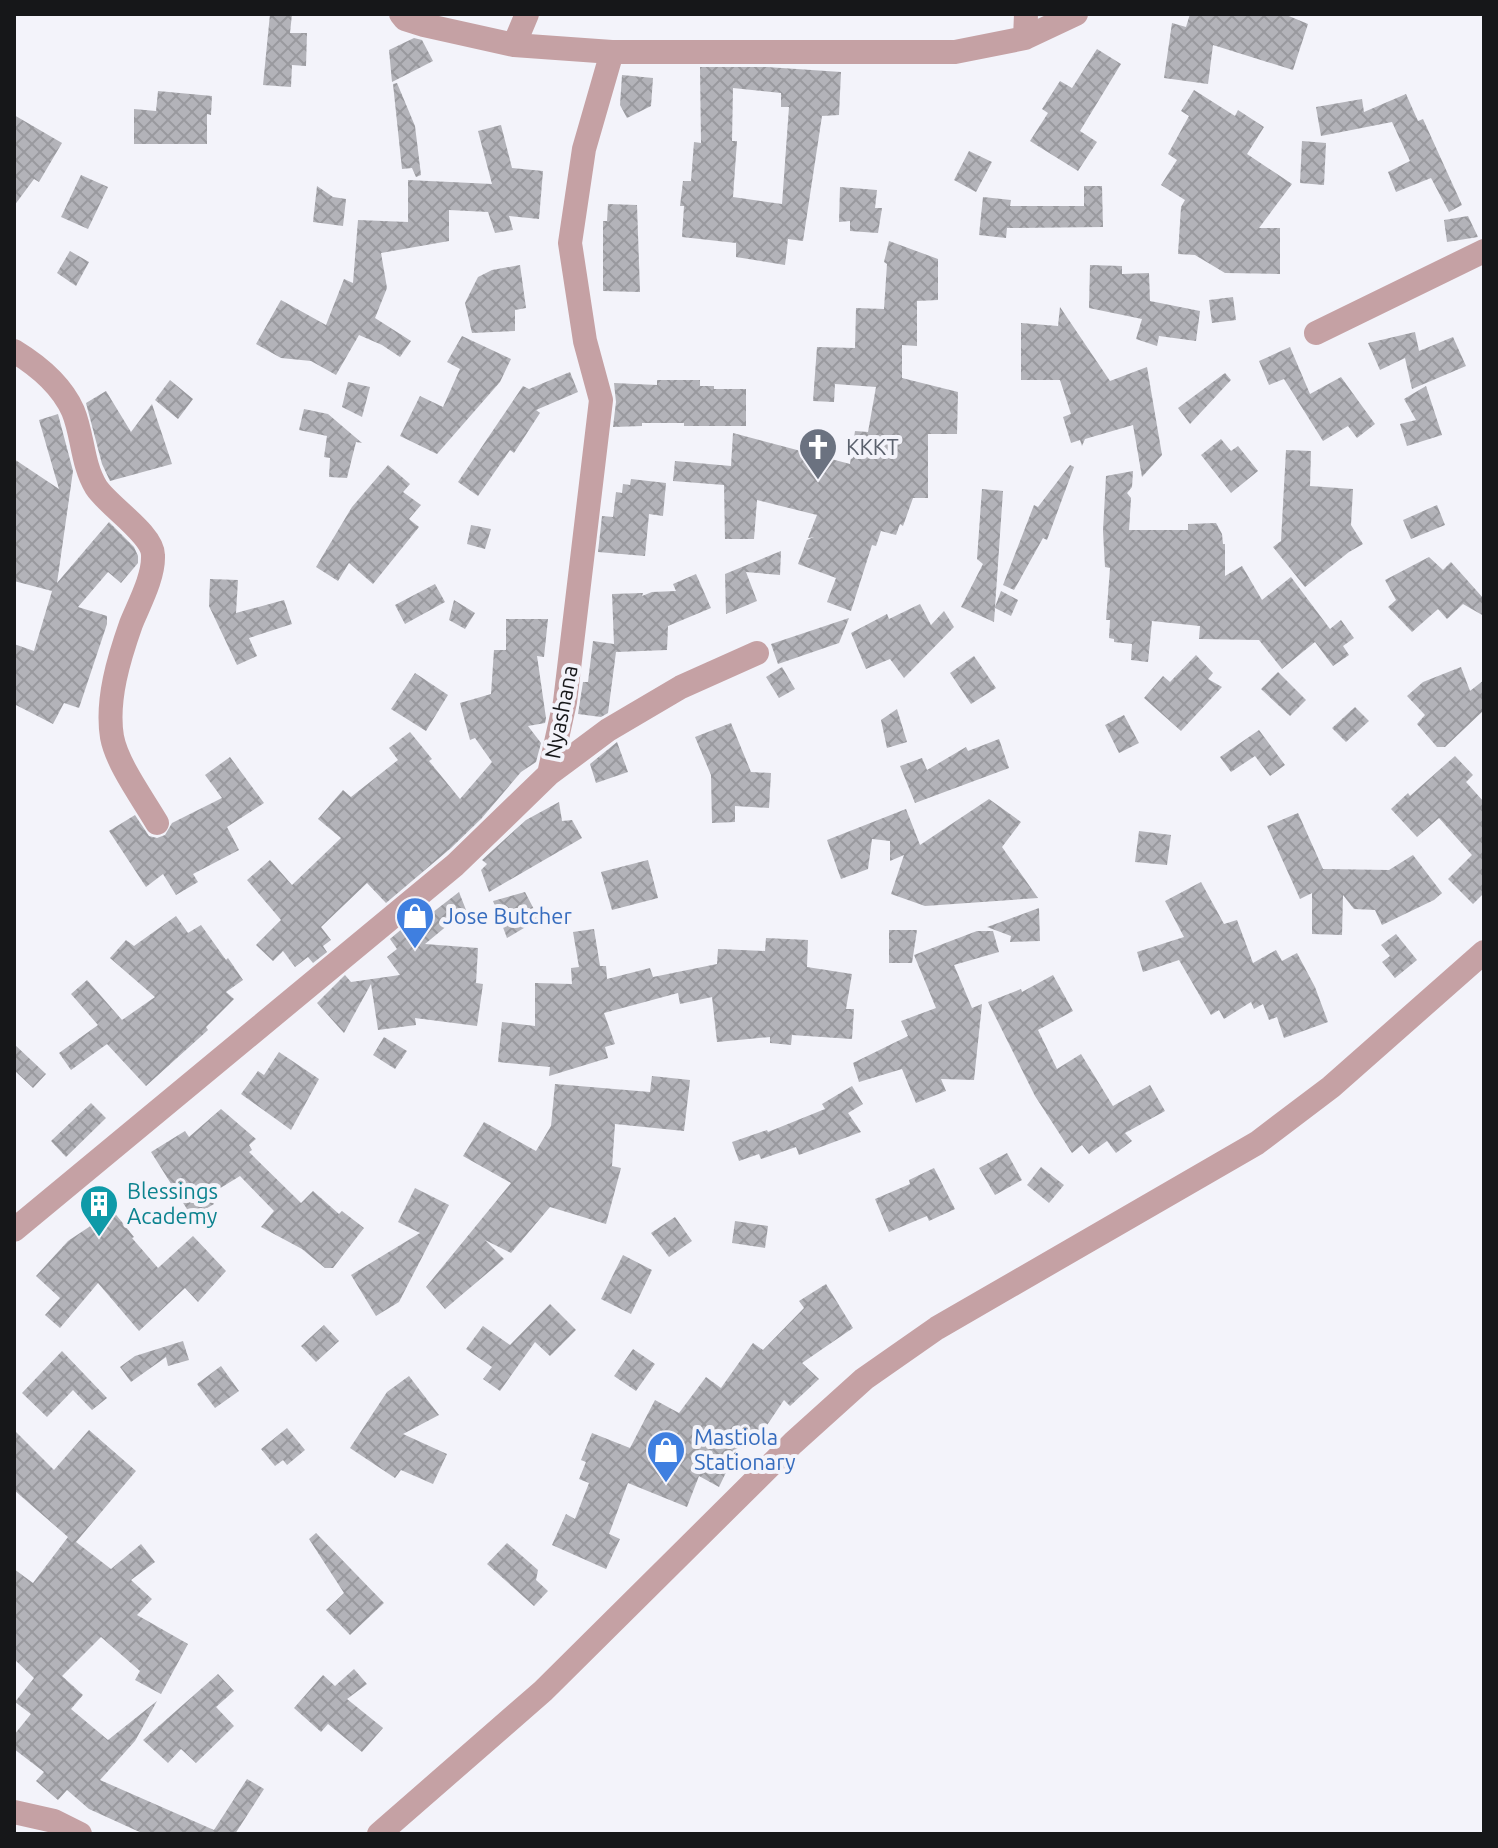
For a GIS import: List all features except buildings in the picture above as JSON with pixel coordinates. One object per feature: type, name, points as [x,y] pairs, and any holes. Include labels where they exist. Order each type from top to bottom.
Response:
[{"type":"street","points":[[401,14],[405,19],[424,25],[514,45],[612,52],[955,52],[1025,26],[1076,14]]},
{"type":"street","points":[[514,45],[527,14]]},
{"type":"street","name":"Nyashana","points":[[14,1230],[455,865],[549,774],[570,673],[601,400],[585,341],[570,243],[584,149],[612,52]]},
{"type":"street","points":[[1316,333],[1484,251]]},
{"type":"street","points":[[14,351],[54,384],[73,411],[83,454],[96,487],[149,541],[154,552],[143,594],[123,646],[111,705],[112,738],[126,771],[157,823]]},
{"type":"street","points":[[549,774],[608,730],[681,687],[757,653]]},
{"type":"street","points":[[379,1834],[543,1691],[793,1443],[864,1379],[937,1328],[1257,1143],[1331,1087],[1484,952]]},
{"type":"street","points":[[14,1812],[54,1821],[80,1834]]},
{"type":"place","name":"KKKT","points":[[818,481]]},
{"type":"place","name":"Jose Butcher","points":[[415,950]]},
{"type":"place","name":"Blessings Academy","points":[[99,1238]]},
{"type":"place","name":"Mastiola Stationary","points":[[666,1484]]}]
